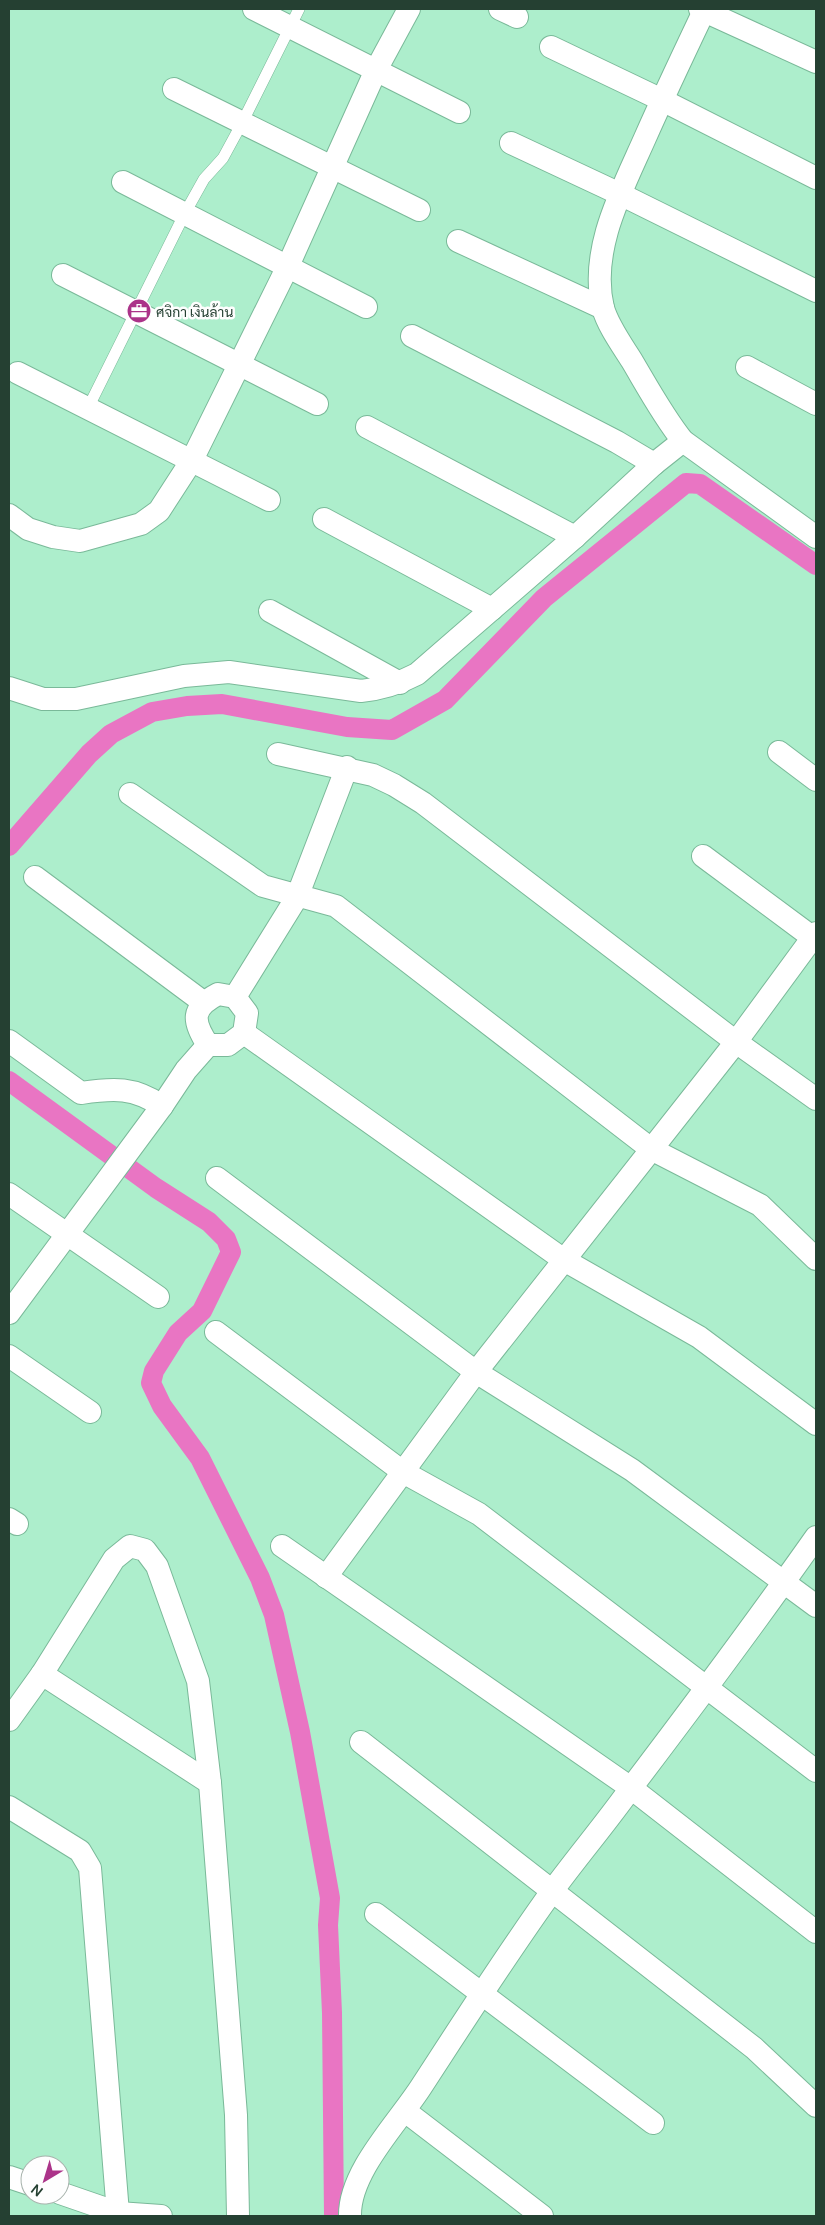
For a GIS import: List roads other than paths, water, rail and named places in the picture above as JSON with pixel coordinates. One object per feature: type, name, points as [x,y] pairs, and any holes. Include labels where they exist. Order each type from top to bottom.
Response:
[{"type":"street","points":[[254,9],[295,18],[376,70],[459,112]]},
{"type":"street","points":[[9,516],[28,529],[53,537],[80,541],[121,532],[142,524],[159,511],[192,460],[288,266],[376,70],[408,9]]},
{"type":"street","points":[[816,62],[702,10],[620,194],[607,231],[599,272],[603,308],[616,335],[671,426],[683,441],[816,536]]},
{"type":"street","points":[[551,47],[662,100],[816,178]]},
{"type":"street","points":[[174,89],[419,210]]},
{"type":"street","points":[[511,143],[620,194],[816,291]]},
{"type":"street","points":[[123,182],[366,307]]},
{"type":"street","points":[[458,241],[603,308]]},
{"type":"street","points":[[63,275],[317,404]]},
{"type":"street","points":[[412,336],[617,442],[654,464]]},
{"type":"street","points":[[748,367],[816,404]]},
{"type":"street","points":[[18,373],[269,500]]},
{"type":"street","points":[[366,427],[575,537]]},
{"type":"street","points":[[9,688],[43,699],[76,699],[184,676],[229,672],[361,691],[383,689],[400,683],[417,674],[575,537],[654,464],[683,441]]},
{"type":"street","points":[[324,520],[492,609]]},
{"type":"street","points":[[270,611],[400,683]]},
{"type":"street","points":[[779,752],[816,780]]},
{"type":"street","points":[[278,754],[373,775],[394,785],[423,803],[736,1042],[816,1099]]},
{"type":"street","points":[[235,997],[297,897],[347,768]]},
{"type":"street","points":[[130,794],[263,886],[297,897],[336,906],[651,1149],[760,1205],[816,1259]]},
{"type":"street","points":[[326,1577],[476,1372],[736,1042],[815,937],[703,856]]},
{"type":"street","points":[[35,877],[203,1002]]},
{"type":"street","points":[[9,1313],[112,1175],[186,1070],[208,1045],[228,1045],[244,1033],[247,1013],[235,997],[218,994],[203,1002],[196,1015],[198,1030],[208,1045]]},
{"type":"street","points":[[244,1033],[564,1260],[699,1337],[816,1424]]},
{"type":"street","points":[[9,1041],[81,1093],[120,1089],[146,1096],[162,1106]]},
{"type":"street","points":[[217,1178],[476,1372],[632,1470],[816,1606]]},
{"type":"street","points":[[9,1194],[158,1297]]},
{"type":"street","points":[[216,1332],[403,1472],[479,1514],[816,1771]]},
{"type":"street","points":[[9,1356],[90,1412]]},
{"type":"street","points":[[350,2216],[350,2202],[354,2185],[482,1993],[553,1890],[785,1582],[816,1537]]},
{"type":"street","points":[[9,1720],[42,1674],[114,1559],[130,1546],[145,1550],[157,1566],[198,1681],[210,1783],[236,2115],[238,2216]]},
{"type":"street","points":[[282,1546],[631,1788],[816,1932]]},
{"type":"street","points":[[42,1674],[210,1783]]},
{"type":"street","points":[[361,1742],[754,2048],[816,2106]]},
{"type":"street","points":[[9,1807],[80,1851],[90,1868],[118,2213]]},
{"type":"street","points":[[376,1914],[653,2124]]},
{"type":"street","points":[[405,2111],[542,2216]]},
{"type":"street","points":[[70,2196],[118,2213],[161,2216]]},
{"type":"lane","points":[[88,408],[185,213],[204,179],[222,158],[242,123],[295,18]]},
{"type":"waterway","points":[[9,846],[89,754],[111,734],[152,712],[187,706],[222,704],[347,727],[392,730],[445,700],[544,598],[686,483],[700,484],[816,565]]},
{"type":"waterway","points":[[9,1081],[156,1188],[209,1222],[226,1239],[231,1252],[202,1311],[178,1333],[154,1371],[151,1383],[162,1406],[200,1458],[260,1578],[274,1615],[300,1732],[330,1898],[328,1925],[332,2013],[334,2216]]},
{"type":"place","name":"ศจิกา เงินล้าน","points":[[139,311]]}]
